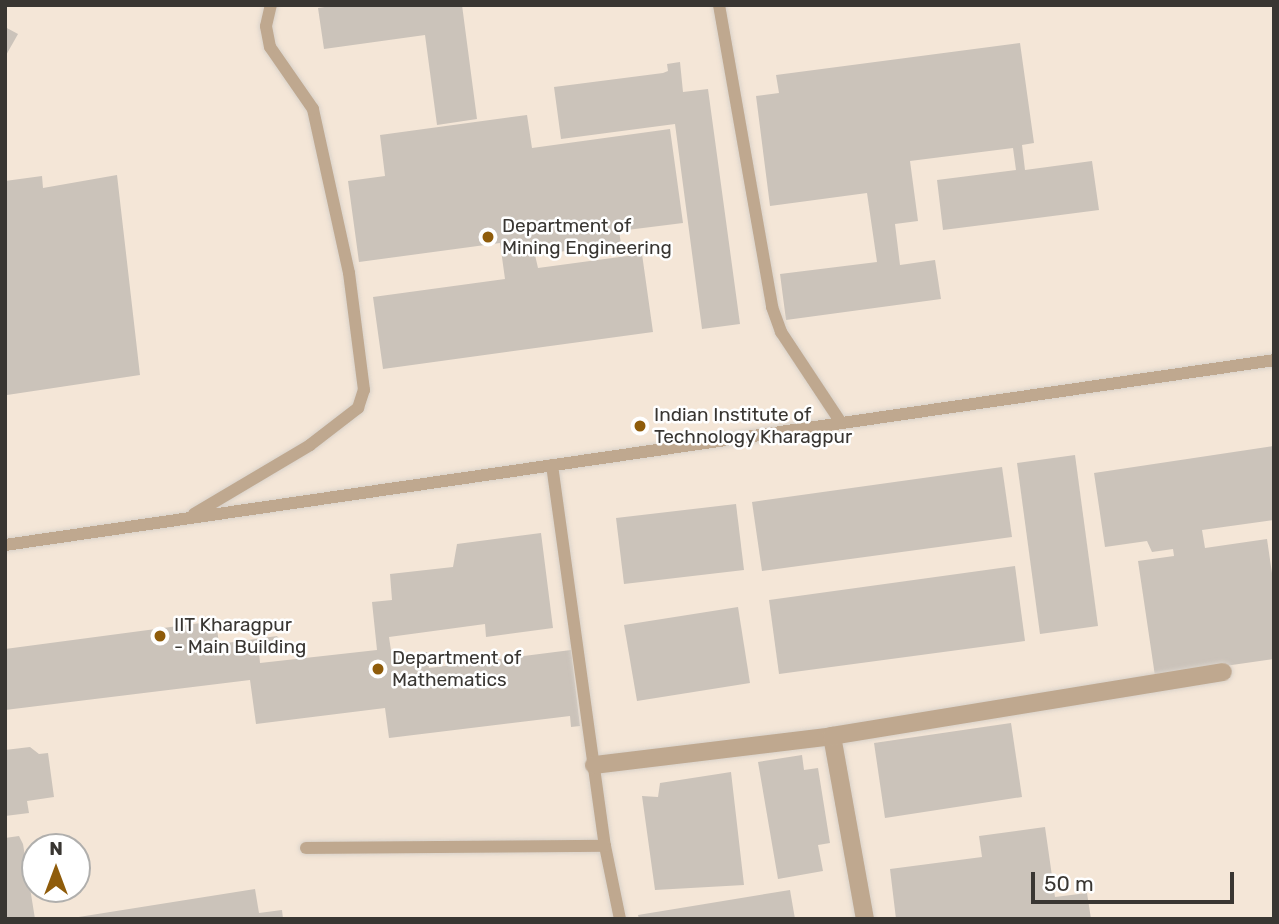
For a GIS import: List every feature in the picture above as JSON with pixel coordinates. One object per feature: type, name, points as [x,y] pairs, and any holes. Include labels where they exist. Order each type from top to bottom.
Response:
[{"type":"street","points":[[594,765],[832,736],[1223,671]]},
{"type":"street","points":[[832,736],[865,919]]},
{"type":"lane","points":[[188,518],[310,445],[358,408],[364,390],[349,273],[313,109],[270,47],[266,26],[271,5]]},
{"type":"lane","points":[[719,5],[772,307],[781,332],[840,421]]},
{"type":"lane","points":[[5,545],[840,421],[1274,360]]},
{"type":"lane","points":[[552,465],[605,846],[620,919]]},
{"type":"lane","points":[[306,848],[605,846]]},
{"type":"shaded area","name":"Indian Institute of Technology Kharagpur","points":[[5,5],[1274,5],[1274,919],[5,919]]},
{"type":"building","points":[[338,5],[462,5],[477,119],[437,125],[425,35],[324,49],[318,8]]},
{"type":"building","points":[[5,27],[18,34],[5,57]]},
{"type":"building","points":[[1020,43],[1034,143],[1022,145],[1025,170],[1092,161],[1099,210],[943,230],[937,180],[1016,170],[1013,148],[910,161],[918,221],[895,224],[900,265],[935,260],[941,299],[786,320],[780,274],[877,262],[867,193],[770,206],[756,96],[779,93],[776,75]]},
{"type":"building","name":"Department of Mining Engineering","points":[[680,62],[683,92],[708,89],[740,324],[702,329],[675,124],[561,139],[554,87],[663,73],[668,71],[667,64]]},
{"type":"building","name":"Department of Mining Engineering","points":[[527,115],[532,148],[670,129],[683,223],[619,231],[621,244],[535,255],[538,268],[642,254],[653,332],[383,369],[373,297],[505,279],[500,243],[359,262],[348,181],[385,176],[380,135]]},
{"type":"building","points":[[117,175],[140,375],[7,395],[5,181],[42,176],[43,188]]},
{"type":"building","points":[[1274,446],[1274,520],[1202,530],[1205,548],[1267,539],[1274,587],[1274,659],[1155,676],[1138,561],[1174,556],[1173,549],[1152,552],[1147,541],[1105,547],[1094,473]]},
{"type":"building","points":[[1075,455],[1098,626],[1040,634],[1017,463]]},
{"type":"building","points":[[1002,467],[1012,537],[762,571],[752,502]]},
{"type":"building","points":[[736,504],[744,570],[624,584],[616,518]]},
{"type":"building","name":"IIT Kharagpur - Main Building","points":[[541,533],[553,628],[486,637],[485,624],[389,637],[392,657],[427,652],[429,668],[571,650],[580,726],[571,727],[570,716],[389,738],[385,708],[256,724],[250,680],[5,710],[5,649],[216,621],[219,644],[277,636],[285,648],[259,651],[260,663],[377,650],[372,602],[392,600],[390,574],[453,567],[457,544]]},
{"type":"building","points":[[1015,566],[1025,641],[779,674],[769,600]]},
{"type":"building","points":[[738,607],[750,683],[637,701],[624,625]]},
{"type":"building","points":[[1011,723],[1022,797],[885,818],[874,743]]},
{"type":"building","points":[[30,747],[39,754],[48,753],[54,797],[27,801],[29,813],[5,816],[5,750]]},
{"type":"building","points":[[802,755],[804,770],[818,768],[830,843],[818,845],[823,871],[778,879],[758,762]]},
{"type":"building","points":[[731,772],[744,885],[655,890],[642,796],[658,797],[660,783]]},
{"type":"building","points":[[1045,827],[1055,897],[1087,893],[1091,919],[896,919],[890,869],[982,857],[979,836]]},
{"type":"building","points":[[19,836],[21,840],[21,903],[32,903],[35,919],[5,919],[5,838]]},
{"type":"building","points":[[255,889],[259,913],[282,910],[283,919],[66,919]]},
{"type":"building","points":[[790,890],[795,919],[639,919],[638,915]]},
{"type":"place","name":"Department of Mining Engineering","points":[[488,237]]},
{"type":"place","name":"Indian Institute of Technology Kharagpur","points":[[640,426]]},
{"type":"place","name":"IIT Kharagpur - Main Building","points":[[160,636]]},
{"type":"place","name":"Department of Mathematics","points":[[378,669]]}]
